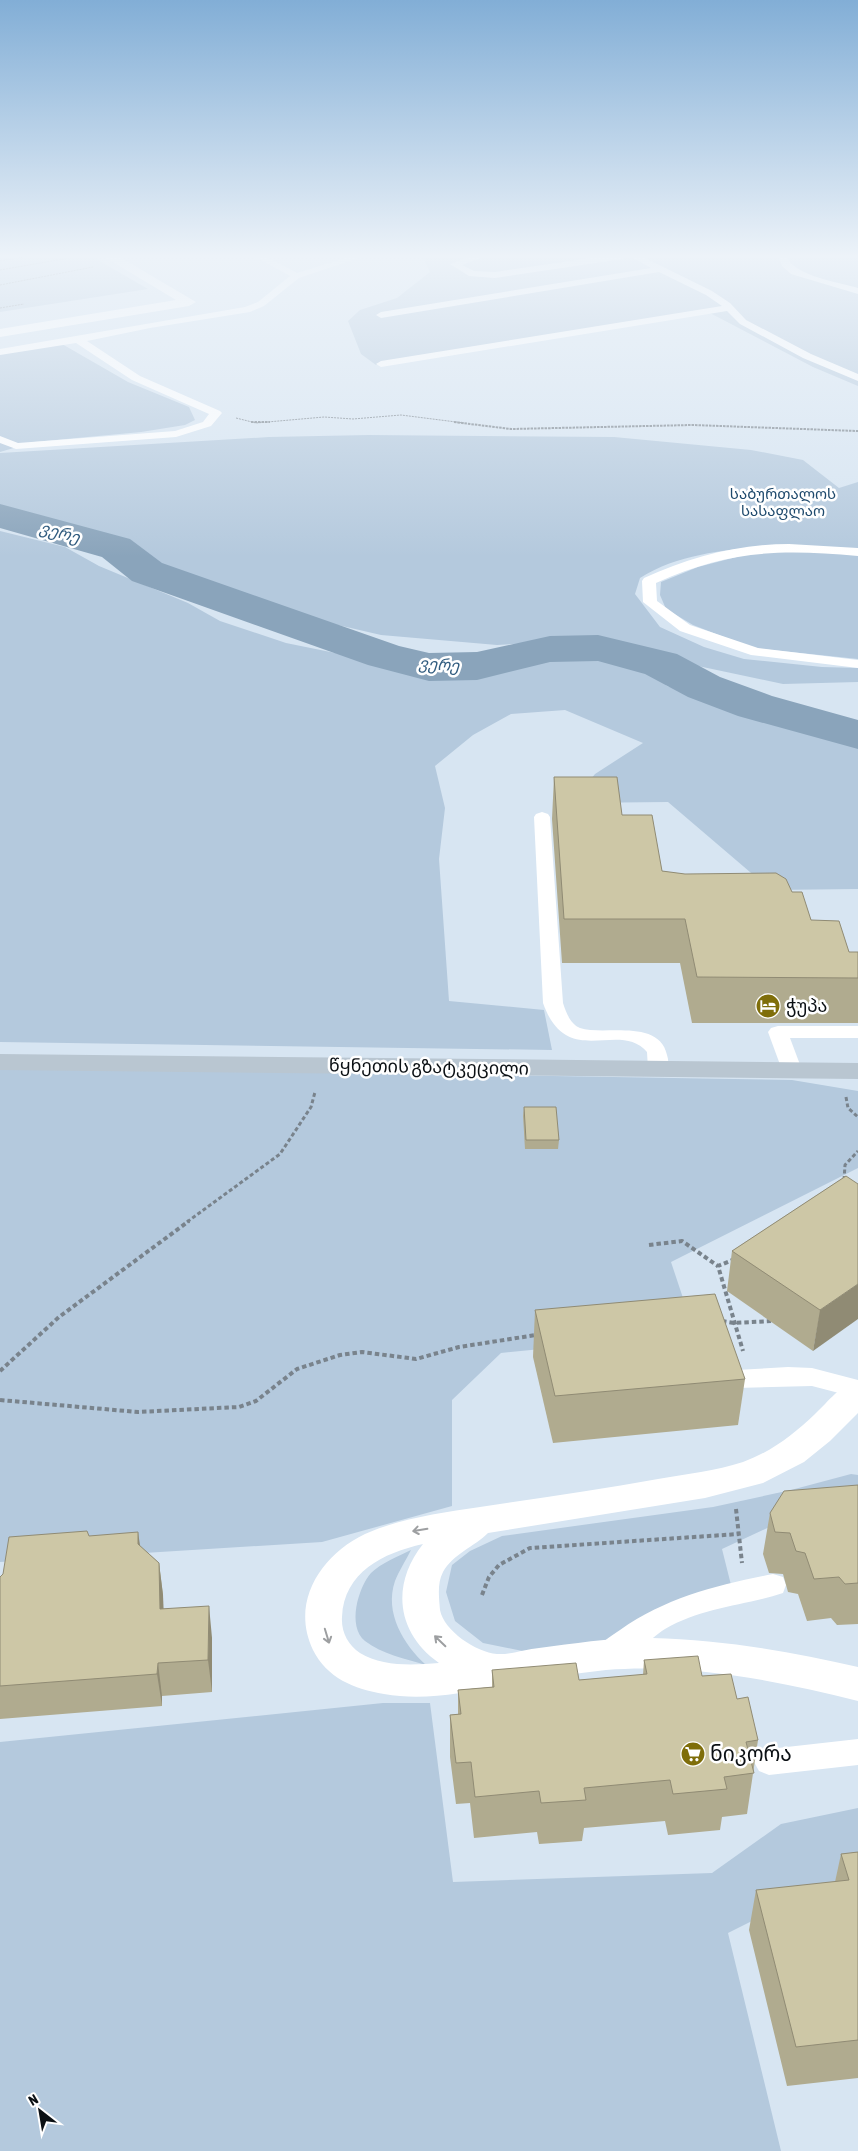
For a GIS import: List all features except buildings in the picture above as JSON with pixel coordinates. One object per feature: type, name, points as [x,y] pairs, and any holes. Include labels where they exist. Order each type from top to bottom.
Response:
[{"type":"main road","name":"წყნეთის გზატკეცილი","points":[[0,1062],[858,1071]]},
{"type":"street","points":[[858,1391],[817,1434],[791,1455],[758,1470],[723,1481],[608,1503],[410,1532],[377,1544],[350,1562],[335,1576],[324,1596],[323,1617],[326,1641],[342,1660],[360,1672],[402,1681],[452,1679],[498,1670],[608,1654],[703,1656],[810,1672],[858,1684]]},
{"type":"street","points":[[485,1520],[456,1536],[432,1558],[420,1582],[421,1608],[429,1630],[448,1649],[474,1663],[498,1670]]},
{"type":"lane","points":[[0,439],[16,446],[176,434],[207,424],[216,413],[136,378],[103,356]]},
{"type":"lane","points":[[381,364],[428,356]]},
{"type":"lane","points":[[808,356],[858,378]]},
{"type":"lane","points":[[858,552],[800,548],[746,550],[670,570],[649,581],[650,602],[684,628],[756,652],[858,664]]},
{"type":"lane","points":[[542,817],[553,1003],[560,1021],[575,1032],[639,1037],[652,1045],[657,1051],[658,1069]]},
{"type":"lane","points":[[792,1070],[778,1032],[858,1032]]},
{"type":"lane","points":[[736,1379],[788,1376],[812,1377],[858,1391]]},
{"type":"lane","points":[[608,1654],[660,1618],[687,1606],[725,1595],[773,1586]]},
{"type":"lane","points":[[769,1762],[858,1752]]},
{"type":"path","points":[[216,413],[256,423],[324,417],[353,419],[401,415],[510,428],[692,425],[858,431]]},
{"type":"path","points":[[0,1372],[59,1317],[280,1154],[311,1107],[317,1083]]},
{"type":"path","points":[[848,1108],[858,1117]]},
{"type":"path","points":[[844,1189],[844,1165],[858,1151]]},
{"type":"path","points":[[649,1245],[682,1241],[718,1266],[745,1357]]},
{"type":"path","points":[[718,1266],[743,1255]]},
{"type":"path","points":[[716,1319],[734,1324],[771,1321]]},
{"type":"path","points":[[0,1400],[138,1412],[239,1407],[256,1401],[297,1369],[340,1355],[362,1352],[416,1359],[459,1347],[546,1334]]},
{"type":"path","points":[[482,1595],[487,1577],[508,1556],[530,1548],[739,1534]]},
{"type":"green space","points":[[0,356],[84,356],[128,382],[189,407],[195,420],[185,425],[141,432],[34,442],[0,452]]},
{"type":"green space","points":[[364,356],[431,356],[376,365]]},
{"type":"green space","points":[[793,356],[858,356],[858,386]]},
{"type":"green space","name":"საბურთალოს სასაფლაო","points":[[369,435],[614,437],[751,450],[803,460],[839,488],[858,482],[858,659],[752,648],[693,625],[666,609],[660,595],[661,582],[698,567],[744,555],[764,546],[700,555],[669,564],[640,578],[635,594],[660,627],[704,647],[744,659],[822,667],[858,668],[858,682],[783,684],[665,659],[621,645],[565,641],[497,645],[381,635],[286,613],[235,598],[136,557],[121,546],[55,524],[0,513],[0,453],[269,437]]},
{"type":"green space","points":[[0,531],[65,547],[99,566],[188,603],[220,621],[286,643],[429,672],[474,668],[555,652],[600,655],[654,671],[667,686],[858,745],[858,889],[771,890],[668,802],[571,803],[595,774],[643,743],[565,710],[511,714],[473,735],[435,766],[445,808],[439,859],[449,1001],[544,1010],[552,1050],[0,1042]]},
{"type":"green space","points":[[0,1067],[792,1080],[858,1091],[858,1168],[671,1262],[695,1334],[501,1353],[452,1400],[452,1506],[322,1542],[0,1562]]},
{"type":"green space","points":[[851,1474],[858,1475],[858,1514],[778,1523],[722,1549],[731,1585],[638,1644],[537,1654],[483,1643],[455,1621],[446,1592],[452,1565],[470,1551],[502,1536],[713,1507],[791,1490]]},
{"type":"green space","points":[[411,1550],[395,1581],[392,1605],[398,1628],[410,1648],[426,1665],[394,1656],[372,1646],[365,1641],[357,1626],[356,1607],[366,1580],[375,1569]]},
{"type":"green space","points":[[383,1703],[430,1703],[453,1882],[712,1873],[781,1824],[858,1808],[858,1880],[824,1885],[728,1933],[781,2151],[0,2151],[0,1742]]},
{"type":"waterway","name":"ვერე","points":[[0,516],[116,548],[147,572],[384,656],[429,667],[477,666],[550,649],[598,648],[661,664],[704,687],[755,706],[858,735]]},
{"type":"place","name":"ჭუპა","points":[[768,1006]]},
{"type":"place","name":"ნიკორა","points":[[693,1754]]}]
